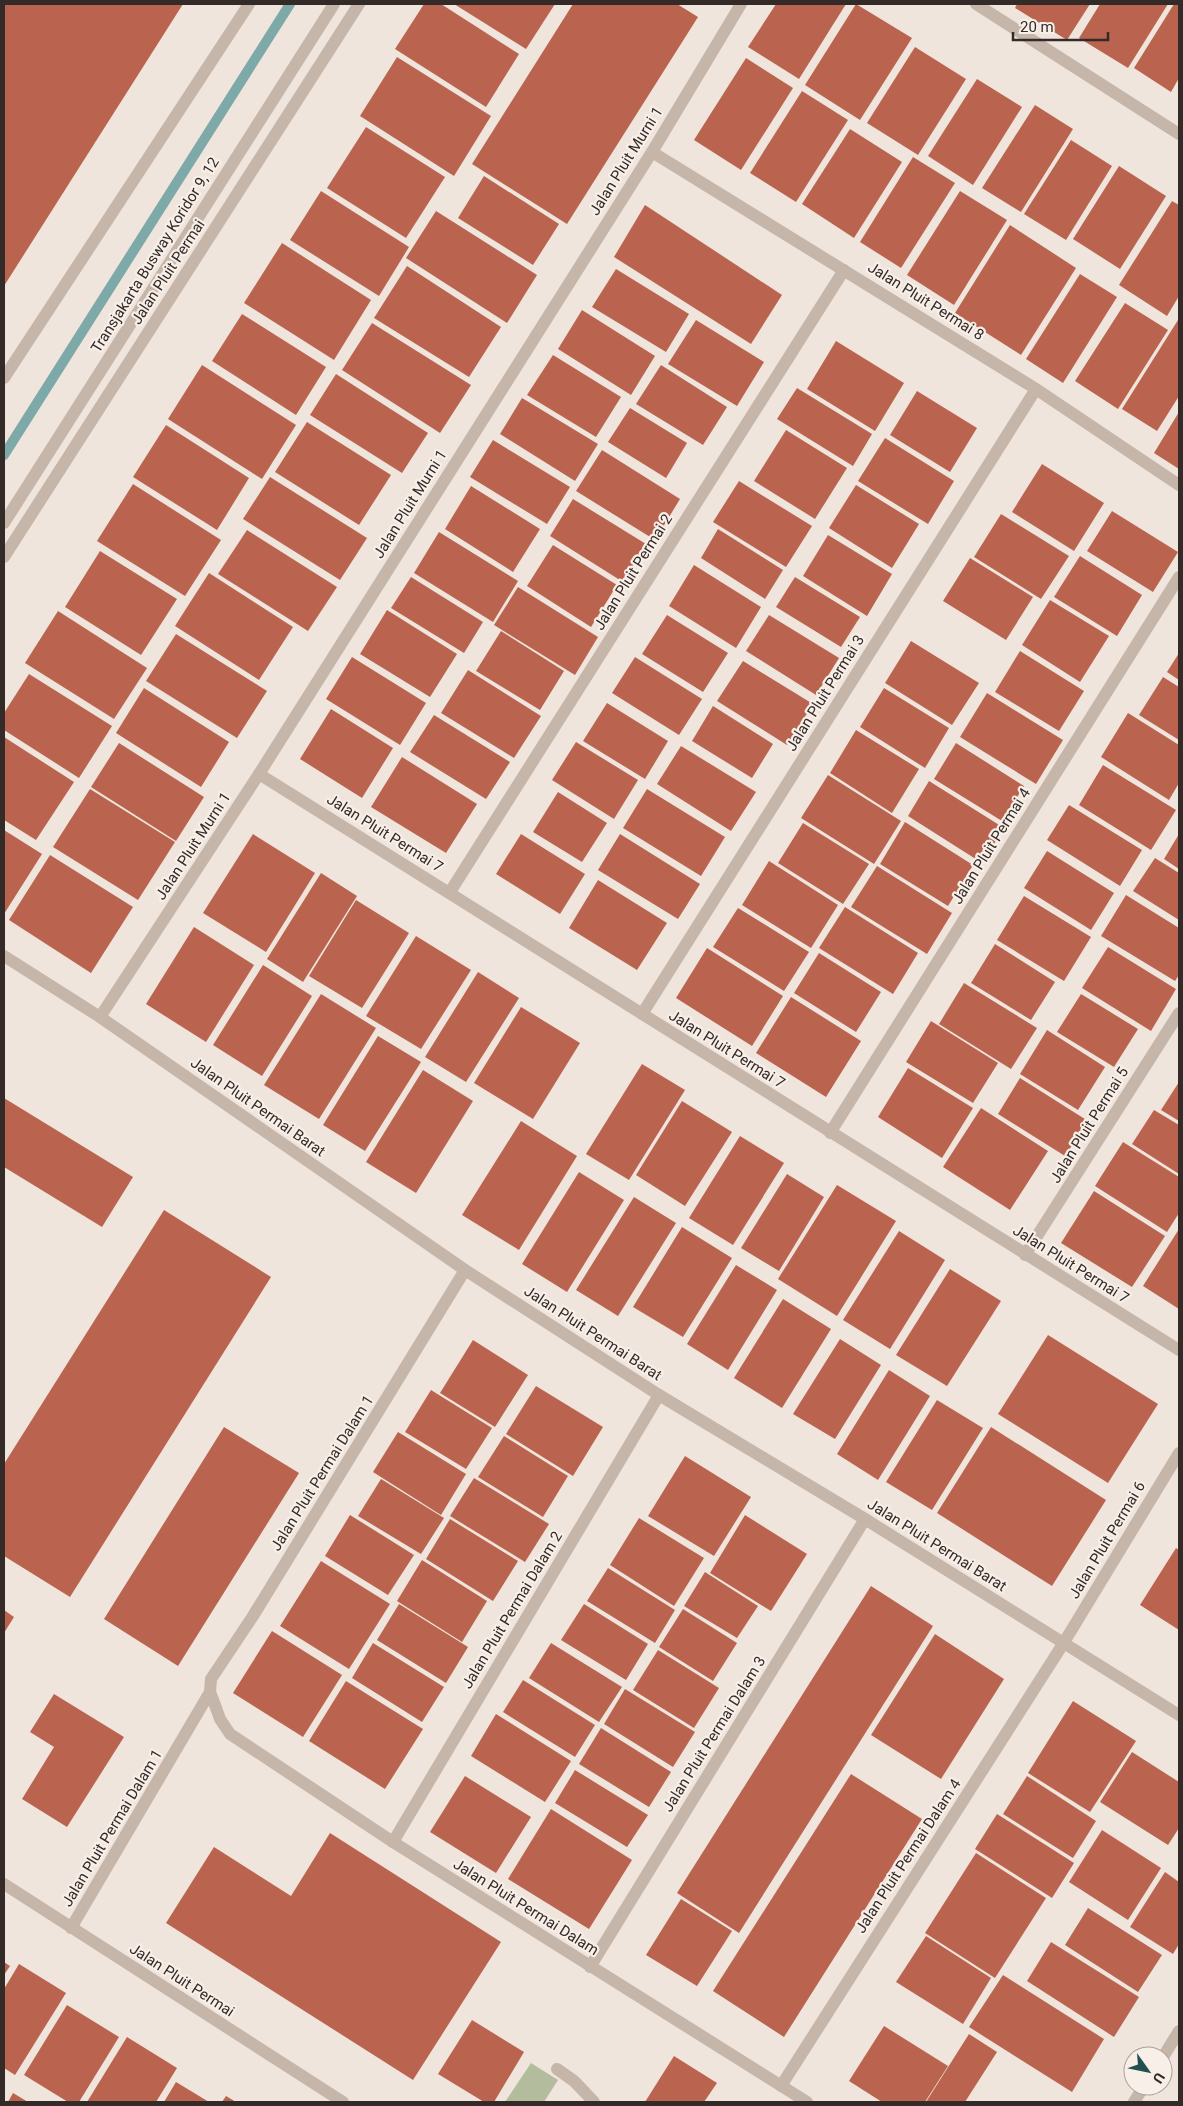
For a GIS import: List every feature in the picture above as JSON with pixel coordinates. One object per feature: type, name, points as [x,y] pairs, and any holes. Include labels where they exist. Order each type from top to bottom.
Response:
[{"type":"street","points":[[4,378],[249,4]]},
{"type":"street","name":"Transjakarta Busway Koridor 9, 12","points":[[4,523],[334,4]]},
{"type":"street","name":"Jalan Pluit Permai","points":[[4,557],[359,4]]},
{"type":"street","name":"Jalan Pluit Murni 1","points":[[100,1017],[259,774],[652,152],[741,4]]},
{"type":"street","points":[[976,4],[1179,134]]},
{"type":"street","name":"Jalan Pluit Permai 8","points":[[652,152],[1036,389],[1179,484]]},
{"type":"street","name":"Jalan Pluit Permai 2","points":[[450,892],[844,270]]},
{"type":"street","name":"Jalan Pluit Permai 3","points":[[642,1014],[1036,389]]},
{"type":"street","name":"Jalan Pluit Permai 4","points":[[830,1133],[1179,577]]},
{"type":"street","name":"Jalan Pluit Permai 7","points":[[259,774],[1179,1350]]},
{"type":"street","name":"Jalan Pluit Permai Barat","points":[[4,956],[100,1017],[465,1270],[659,1395],[865,1519],[1179,1715]]},
{"type":"street","name":"Jalan Pluit Permai 5","points":[[1025,1255],[1179,1013]]},
{"type":"street","name":"Jalan Pluit Permai Dalam 1","points":[[70,1928],[210,1692],[211,1679],[258,1608],[465,1270]]},
{"type":"street","name":"Jalan Pluit Permai Dalam 2","points":[[393,1842],[659,1395]]},
{"type":"street","name":"Jalan Pluit Permai 6","points":[[1064,1644],[1179,1453]]},
{"type":"street","name":"Jalan Pluit Permai Dalam 3","points":[[590,1967],[865,1519]]},
{"type":"street","name":"Jalan Pluit Permai Dalam 4","points":[[781,2086],[1064,1644]]},
{"type":"street","name":"Jalan Pluit Permai Dalam","points":[[210,1692],[220,1719],[230,1734],[393,1842],[807,2102]]},
{"type":"street","name":"Jalan Pluit Permai","points":[[4,1884],[343,2102]]},
{"type":"street","points":[[1170,2046],[1179,2031]]},
{"type":"street","points":[[557,2069],[574,2081],[594,2102]]},
{"type":"green space","points":[[531,2063],[558,2080],[544,2102],[505,2102]]},
{"type":"building","points":[[4,4],[183,4],[4,286]]},
{"type":"building","points":[[424,4],[441,4],[519,54],[486,107],[395,49]]},
{"type":"building","points":[[454,4],[555,4],[526,49]]},
{"type":"building","points":[[573,4],[677,4],[698,17],[567,224],[472,164]]},
{"type":"building","points":[[776,4],[846,4],[799,79],[748,47]]},
{"type":"building","points":[[856,4],[912,38],[860,120],[805,85]]},
{"type":"building","points":[[1017,4],[1090,4],[1067,40],[1015,8]]},
{"type":"building","points":[[1100,4],[1168,4],[1128,68],[1079,38]]},
{"type":"building","points":[[1174,4],[1179,4],[1179,78],[1171,92],[1134,68]]},
{"type":"building","points":[[915,47],[966,79],[918,155],[867,123]]},
{"type":"building","points":[[397,57],[491,116],[454,176],[360,116]]},
{"type":"building","points":[[746,58],[793,88],[741,170],[694,140]]},
{"type":"building","points":[[977,79],[1022,107],[973,185],[928,156]]},
{"type":"building","points":[[802,91],[848,120],[796,202],[750,173]]},
{"type":"building","points":[[1035,105],[1073,129],[1021,212],[982,188]]},
{"type":"building","points":[[366,127],[445,177],[406,238],[327,188]]},
{"type":"building","points":[[850,129],[902,162],[854,238],[802,204]]},
{"type":"building","points":[[1071,140],[1112,166],[1066,240],[1024,214]]},
{"type":"building","points":[[913,157],[955,183],[901,268],[860,242]]},
{"type":"building","points":[[1119,166],[1166,196],[1120,269],[1073,239]]},
{"type":"building","points":[[484,176],[559,224],[533,265],[458,218]]},
{"type":"building","points":[[321,191],[409,247],[379,296],[290,240]]},
{"type":"building","points":[[960,191],[1007,220],[954,305],[907,275]]},
{"type":"building","points":[[1172,201],[1179,205],[1179,296],[1167,316],[1119,285]]},
{"type":"building","points":[[645,205],[782,295],[751,344],[614,257]]},
{"type":"building","points":[[436,211],[537,275],[507,323],[406,258]]},
{"type":"building","points":[[1010,225],[1076,268],[1021,355],[955,313]]},
{"type":"building","points":[[282,243],[371,300],[334,360],[244,303]]},
{"type":"building","points":[[407,266],[501,327],[469,377],[374,318]]},
{"type":"building","points":[[616,269],[689,314],[666,352],[592,307]]},
{"type":"building","points":[[1080,274],[1117,297],[1063,383],[1026,359]]},
{"type":"building","points":[[1125,303],[1168,330],[1118,409],[1075,381]]},
{"type":"building","points":[[582,310],[655,356],[631,395],[558,349]]},
{"type":"building","points":[[242,314],[326,367],[296,415],[212,361]]},
{"type":"building","points":[[696,320],[764,362],[737,406],[668,364]]},
{"type":"building","points":[[1178,320],[1179,396],[1157,431],[1122,409]]},
{"type":"building","points":[[372,323],[471,385],[440,433],[342,370]]},
{"type":"building","points":[[836,341],[904,383],[875,431],[807,389]]},
{"type":"building","points":[[553,355],[621,397],[596,437],[527,395]]},
{"type":"building","points":[[202,365],[296,425],[262,479],[168,419]]},
{"type":"building","points":[[661,365],[727,407],[703,445],[636,404]]},
{"type":"building","points":[[336,374],[428,433],[402,473],[310,415]]},
{"type":"building","points":[[797,388],[872,434],[853,466],[777,419]]},
{"type":"building","points":[[917,391],[977,428],[950,472],[890,435]]},
{"type":"building","points":[[522,398],[598,444],[575,481],[500,434]]},
{"type":"building","points":[[630,408],[687,443],[666,478],[608,442]]},
{"type":"building","points":[[1179,412],[1179,469],[1154,453]]},
{"type":"building","points":[[307,422],[391,475],[359,525],[275,472]]},
{"type":"building","points":[[166,425],[249,478],[217,530],[133,477]]},
{"type":"building","points":[[786,430],[847,468],[815,519],[754,481]]},
{"type":"building","points":[[885,438],[954,481],[928,524],[858,481]]},
{"type":"building","points":[[493,440],[570,487],[547,524],[470,477]]},
{"type":"building","points":[[602,450],[680,499],[655,540],[576,491]]},
{"type":"building","points":[[1042,464],[1104,503],[1074,551],[1012,512]]},
{"type":"building","points":[[270,477],[367,538],[340,580],[243,519]]},
{"type":"building","points":[[739,481],[812,526],[786,567],[713,522]]},
{"type":"building","points":[[133,484],[221,540],[185,596],[97,541]]},
{"type":"building","points":[[856,485],[919,524],[892,568],[829,528]]},
{"type":"building","points":[[471,486],[540,529],[513,572],[445,529]]},
{"type":"building","points":[[573,499],[646,544],[623,582],[550,536]]},
{"type":"building","points":[[1112,511],[1178,552],[1153,592],[1087,551]]},
{"type":"building","points":[[1001,514],[1069,556],[1041,599],[974,557]]},
{"type":"building","points":[[718,529],[783,570],[765,599],[701,558]]},
{"type":"building","points":[[247,530],[337,587],[308,631],[218,574]]},
{"type":"building","points":[[439,532],[518,581],[493,622],[414,573]]},
{"type":"building","points":[[828,535],[892,574],[867,616],[803,576]]},
{"type":"building","points":[[553,545],[617,585],[591,627],[527,586]]},
{"type":"building","points":[[100,551],[177,599],[141,655],[65,607]]},
{"type":"building","points":[[1080,556],[1142,595],[1117,636],[1054,597]]},
{"type":"building","points":[[970,558],[1033,597],[1006,640],[943,601]]},
{"type":"building","points":[[694,565],[761,607],[736,648],[669,606]]},
{"type":"building","points":[[209,573],[293,627],[259,680],[175,626]]},
{"type":"building","points":[[411,577],[483,622],[464,653],[391,608]]},
{"type":"building","points":[[795,577],[860,617],[841,647],[776,607]]},
{"type":"building","points":[[518,587],[598,637],[575,675],[494,625]]},
{"type":"building","points":[[1050,600],[1109,636],[1080,682],[1022,645]]},
{"type":"building","points":[[387,610],[457,654],[430,697],[360,654]]},
{"type":"building","points":[[58,611],[147,668],[114,719],[25,663]]},
{"type":"building","points":[[667,615],[728,653],[703,692],[642,654]]},
{"type":"building","points":[[769,615],[839,658],[816,695],[746,651]]},
{"type":"building","points":[[501,631],[564,671],[540,710],[476,671]]},
{"type":"building","points":[[176,634],[267,691],[237,738],[146,681]]},
{"type":"building","points":[[911,641],[979,683],[952,725],[885,683]]},
{"type":"building","points":[[1020,651],[1084,691],[1059,731],[995,692]]},
{"type":"building","points":[[1179,653],[1179,680],[1167,672]]},
{"type":"building","points":[[352,657],[426,703],[400,745],[326,699]]},
{"type":"building","points":[[635,657],[702,699],[679,735],[612,693]]},
{"type":"building","points":[[743,661],[813,704],[787,745],[717,701]]},
{"type":"building","points":[[468,670],[541,716],[514,758],[441,713]]},
{"type":"building","points":[[29,674],[112,726],[79,778],[4,730],[4,713]]},
{"type":"building","points":[[1163,677],[1179,687],[1179,740],[1139,715]]},
{"type":"building","points":[[144,688],[229,742],[201,787],[116,733]]},
{"type":"building","points":[[884,688],[949,728],[925,768],[860,727]]},
{"type":"building","points":[[987,693],[1063,740],[1036,784],[960,737]]},
{"type":"building","points":[[607,703],[668,741],[645,779],[583,741]]},
{"type":"building","points":[[713,706],[773,744],[752,778],[692,741]]},
{"type":"building","points":[[331,709],[393,748],[362,798],[300,759]]},
{"type":"building","points":[[1128,713],[1179,745],[1179,783],[1169,800],[1101,757]]},
{"type":"building","points":[[434,715],[510,762],[486,799],[410,752]]},
{"type":"building","points":[[856,730],[919,769],[892,813],[830,773]]},
{"type":"building","points":[[4,737],[74,782],[36,840],[4,820]]},
{"type":"building","points":[[576,742],[638,780],[614,819],[552,780]]},
{"type":"building","points":[[119,743],[204,797],[176,841],[91,787]]},
{"type":"building","points":[[956,743],[1024,786],[1002,821],[934,779]]},
{"type":"building","points":[[681,746],[756,792],[731,831],[657,784]]},
{"type":"building","points":[[402,757],[477,804],[446,853],[371,807]]},
{"type":"building","points":[[1103,765],[1176,810],[1151,850],[1079,805]]},
{"type":"building","points":[[828,775],[901,821],[874,864],[801,818]]},
{"type":"building","points":[[929,781],[1004,828],[982,863],[908,816]]},
{"type":"building","points":[[90,789],[175,842],[138,900],[53,847]]},
{"type":"building","points":[[647,789],[725,837],[701,876],[623,828]]},
{"type":"building","points":[[558,792],[607,823],[582,862],[533,832]]},
{"type":"building","points":[[1069,805],[1142,850],[1120,886],[1047,840]]},
{"type":"building","points":[[905,822],[973,865],[948,906],[880,864]]},
{"type":"building","points":[[803,823],[869,864],[843,904],[778,863]]},
{"type":"building","points":[[4,830],[42,854],[4,914]]},
{"type":"building","points":[[253,834],[315,873],[266,952],[203,913]]},
{"type":"building","points":[[521,834],[585,874],[560,914],[496,874]]},
{"type":"building","points":[[620,834],[700,884],[678,919],[598,870]]},
{"type":"building","points":[[1179,834],[1179,869],[1164,859]]},
{"type":"building","points":[[1047,851],[1114,893],[1091,930],[1024,888]]},
{"type":"building","points":[[50,855],[133,907],[91,973],[9,920]]},
{"type":"building","points":[[1155,858],[1179,873],[1179,920],[1133,891]]},
{"type":"building","points":[[769,861],[838,905],[811,948],[742,905]]},
{"type":"building","points":[[877,866],[952,913],[927,954],[851,907]]},
{"type":"building","points":[[321,873],[357,896],[303,982],[267,959]]},
{"type":"building","points":[[598,880],[667,923],[637,970],[569,928]]},
{"type":"building","points":[[1126,895],[1179,928],[1179,975],[1175,981],[1101,936]]},
{"type":"building","points":[[1024,896],[1091,937],[1064,981],[997,940]]},
{"type":"building","points":[[356,900],[409,933],[362,1008],[309,976]]},
{"type":"building","points":[[845,907],[918,953],[893,994],[819,948]]},
{"type":"building","points":[[738,908],[809,952],[784,991],[713,947]]},
{"type":"building","points":[[194,927],[254,965],[206,1042],[146,1004]]},
{"type":"building","points":[[416,936],[471,970],[421,1049],[366,1016]]},
{"type":"building","points":[[995,944],[1055,982],[1031,1020],[971,983]]},
{"type":"building","points":[[1108,947],[1176,989],[1151,1031],[1082,988]]},
{"type":"building","points":[[707,948],[783,996],[752,1046],[676,998]]},
{"type":"building","points":[[819,953],[881,992],[856,1032],[794,993]]},
{"type":"building","points":[[263,965],[312,996],[262,1076],[213,1045]]},
{"type":"building","points":[[478,972],[519,998],[466,1082],[425,1057]]},
{"type":"building","points":[[964,983],[1037,1028],[1011,1069],[939,1024]]},
{"type":"building","points":[[321,994],[376,1028],[319,1119],[264,1085]]},
{"type":"building","points":[[1081,994],[1138,1029],[1114,1067],[1057,1032]]},
{"type":"building","points":[[791,997],[861,1041],[826,1097],[756,1053]]},
{"type":"building","points":[[521,1007],[580,1043],[533,1119],[474,1083]]},
{"type":"building","points":[[931,1021],[998,1063],[973,1103],[906,1062]]},
{"type":"building","points":[[1047,1030],[1105,1067],[1078,1110],[1020,1074]]},
{"type":"building","points":[[378,1036],[421,1062],[365,1151],[323,1125]]},
{"type":"building","points":[[642,1064],[685,1090],[629,1180],[586,1154]]},
{"type":"building","points":[[908,1068],[973,1108],[942,1158],[878,1117]]},
{"type":"building","points":[[423,1070],[473,1101],[416,1193],[366,1162]]},
{"type":"building","points":[[1020,1078],[1088,1121],[1065,1156],[998,1114]]},
{"type":"building","points":[[1179,1082],[1179,1121],[1161,1110]]},
{"type":"building","points":[[4,1098],[133,1177],[102,1227],[4,1167]]},
{"type":"building","points":[[682,1101],[732,1132],[685,1206],[636,1175]]},
{"type":"building","points":[[981,1108],[1048,1151],[1010,1210],[943,1167]]},
{"type":"building","points":[[1154,1110],[1179,1125],[1179,1174],[1132,1144]]},
{"type":"building","points":[[521,1121],[577,1156],[519,1250],[462,1215]]},
{"type":"building","points":[[740,1136],[784,1163],[733,1245],[689,1218]]},
{"type":"building","points":[[1123,1142],[1179,1177],[1179,1213],[1167,1232],[1095,1186]]},
{"type":"building","points":[[579,1172],[624,1200],[567,1292],[522,1264]]},
{"type":"building","points":[[787,1174],[824,1197],[779,1271],[741,1248]]},
{"type":"building","points":[[837,1185],[896,1221],[837,1316],[778,1279]]},
{"type":"building","points":[[1094,1191],[1165,1236],[1132,1287],[1061,1243]]},
{"type":"building","points":[[634,1197],[676,1223],[618,1316],[576,1290]]},
{"type":"building","points":[[164,1210],[271,1277],[70,1597],[4,1556],[4,1464]]},
{"type":"building","points":[[682,1227],[732,1258],[683,1337],[633,1307]]},
{"type":"building","points":[[1179,1229],[1179,1309],[1143,1286]]},
{"type":"building","points":[[899,1231],[945,1260],[890,1349],[843,1320]]},
{"type":"building","points":[[736,1265],[777,1290],[728,1370],[687,1344]]},
{"type":"building","points":[[950,1269],[1001,1301],[947,1386],[896,1355]]},
{"type":"building","points":[[783,1299],[831,1329],[782,1408],[734,1378]]},
{"type":"building","points":[[1048,1335],[1158,1404],[1108,1483],[998,1414]]},
{"type":"building","points":[[840,1339],[881,1365],[835,1439],[793,1414]]},
{"type":"building","points":[[473,1340],[528,1375],[495,1427],[440,1393]]},
{"type":"building","points":[[889,1370],[930,1396],[878,1480],[837,1454]]},
{"type":"building","points":[[536,1386],[603,1427],[573,1476],[506,1434]]},
{"type":"building","points":[[431,1390],[492,1428],[466,1469],[405,1432]]},
{"type":"building","points":[[937,1400],[983,1428],[932,1510],[886,1482]]},
{"type":"building","points":[[224,1427],[299,1473],[178,1666],[104,1619]]},
{"type":"building","points":[[991,1427],[1106,1500],[1052,1586],[937,1513]]},
{"type":"building","points":[[398,1432],[466,1474],[441,1515],[373,1472]]},
{"type":"building","points":[[504,1436],[568,1476],[543,1517],[478,1477]]},
{"type":"building","points":[[685,1456],[751,1497],[714,1556],[648,1516]]},
{"type":"building","points":[[474,1478],[549,1524],[525,1562],[450,1516]]},
{"type":"building","points":[[381,1479],[444,1518],[421,1554],[358,1516]]},
{"type":"building","points":[[350,1515],[414,1555],[388,1595],[325,1556]]},
{"type":"building","points":[[745,1515],[807,1554],[771,1611],[710,1573]]},
{"type":"building","points":[[639,1518],[704,1558],[674,1606],[610,1565]]},
{"type":"building","points":[[450,1519],[518,1561],[493,1601],[426,1559]]},
{"type":"building","points":[[1176,1548],[1179,1550],[1179,1630],[1140,1605]]},
{"type":"building","points":[[422,1560],[487,1601],[462,1642],[397,1601]]},
{"type":"building","points":[[321,1561],[390,1604],[349,1669],[280,1626]]},
{"type":"building","points":[[608,1568],[675,1610],[655,1643],[587,1601]]},
{"type":"building","points":[[705,1572],[758,1606],[737,1638],[684,1606]]},
{"type":"building","points":[[871,1586],[933,1626],[739,1933],[677,1893]]},
{"type":"building","points":[[399,1604],[468,1647],[446,1683],[377,1640]]},
{"type":"building","points":[[584,1604],[648,1644],[626,1680],[561,1640]]},
{"type":"building","points":[[683,1609],[737,1643],[713,1681],[659,1647]]},
{"type":"building","points":[[4,1610],[14,1617],[4,1633]]},
{"type":"building","points":[[272,1631],[342,1675],[303,1737],[233,1693]]},
{"type":"building","points":[[935,1634],[1004,1679],[941,1779],[871,1735]]},
{"type":"building","points":[[373,1643],[444,1687],[422,1722],[352,1678]]},
{"type":"building","points":[[551,1643],[622,1687],[599,1722],[529,1678]]},
{"type":"building","points":[[658,1650],[719,1688],[694,1728],[633,1690]]},
{"type":"building","points":[[523,1680],[595,1725],[575,1757],[503,1712]]},
{"type":"building","points":[[346,1681],[423,1729],[385,1789],[309,1741]]},
{"type":"building","points":[[625,1689],[695,1732],[673,1767],[604,1724]]},
{"type":"building","points":[[54,1694],[124,1737],[67,1827],[22,1799],[54,1747],[30,1732]]},
{"type":"building","points":[[1073,1701],[1136,1741],[1090,1812],[1028,1773]]},
{"type":"building","points":[[496,1714],[571,1761],[545,1802],[471,1756]]},
{"type":"building","points":[[601,1728],[671,1772],[649,1807],[579,1764]]},
{"type":"building","points":[[1132,1752],[1179,1782],[1179,1828],[1168,1845],[1100,1802]]},
{"type":"building","points":[[575,1770],[648,1815],[627,1847],[555,1803]]},
{"type":"building","points":[[851,1774],[922,1819],[784,2037],[713,1991]]},
{"type":"building","points":[[465,1776],[531,1817],[496,1873],[430,1832]]},
{"type":"building","points":[[1027,1776],[1096,1821],[1073,1858],[1003,1814]]},
{"type":"building","points":[[551,1809],[632,1860],[589,1929],[508,1879]]},
{"type":"building","points":[[997,1814],[1074,1863],[1052,1898],[975,1849]]},
{"type":"building","points":[[1102,1830],[1161,1868],[1128,1920],[1069,1882]]},
{"type":"building","points":[[330,1833],[501,1942],[413,2080],[166,1923],[214,1847],[291,1896]]},
{"type":"building","points":[[976,1853],[1046,1898],[995,1978],[925,1933]]},
{"type":"building","points":[[1165,1872],[1179,1882],[1179,1944],[1173,1954],[1130,1927]]},
{"type":"building","points":[[681,1899],[732,1931],[697,1986],[646,1955]]},
{"type":"building","points":[[1088,1908],[1162,1955],[1138,1992],[1065,1945]]},
{"type":"building","points":[[926,1936],[991,1978],[963,2024],[896,1982]]},
{"type":"building","points":[[1051,1942],[1139,1997],[1114,2037],[1027,1981]]},
{"type":"building","points":[[4,1962],[10,1966],[4,1975]]},
{"type":"building","points":[[19,1964],[66,1993],[15,2075],[4,2068],[4,1989]]},
{"type":"building","points":[[1003,1975],[1104,2039],[1072,2092],[969,2027]]},
{"type":"building","points":[[67,2005],[119,2037],[79,2102],[68,2102],[24,2075]]},
{"type":"building","points":[[472,2020],[524,2052],[494,2102],[484,2102],[438,2074]]},
{"type":"building","points":[[884,2026],[948,2066],[925,2102],[882,2102],[849,2081]]},
{"type":"building","points":[[969,2034],[997,2052],[965,2102],[926,2102]]},
{"type":"building","points":[[127,2037],[177,2068],[156,2102],[87,2102]]},
{"type":"building","points":[[674,2056],[717,2083],[704,2102],[645,2102]]},
{"type":"building","points":[[176,2082],[209,2102],[164,2102]]},
{"type":"building","points":[[13,2093],[28,2102],[8,2102]]},
{"type":"building","points":[[226,2096],[236,2102],[222,2102]]},
{"type":"waterway","points":[[4,455],[290,4]]}]
